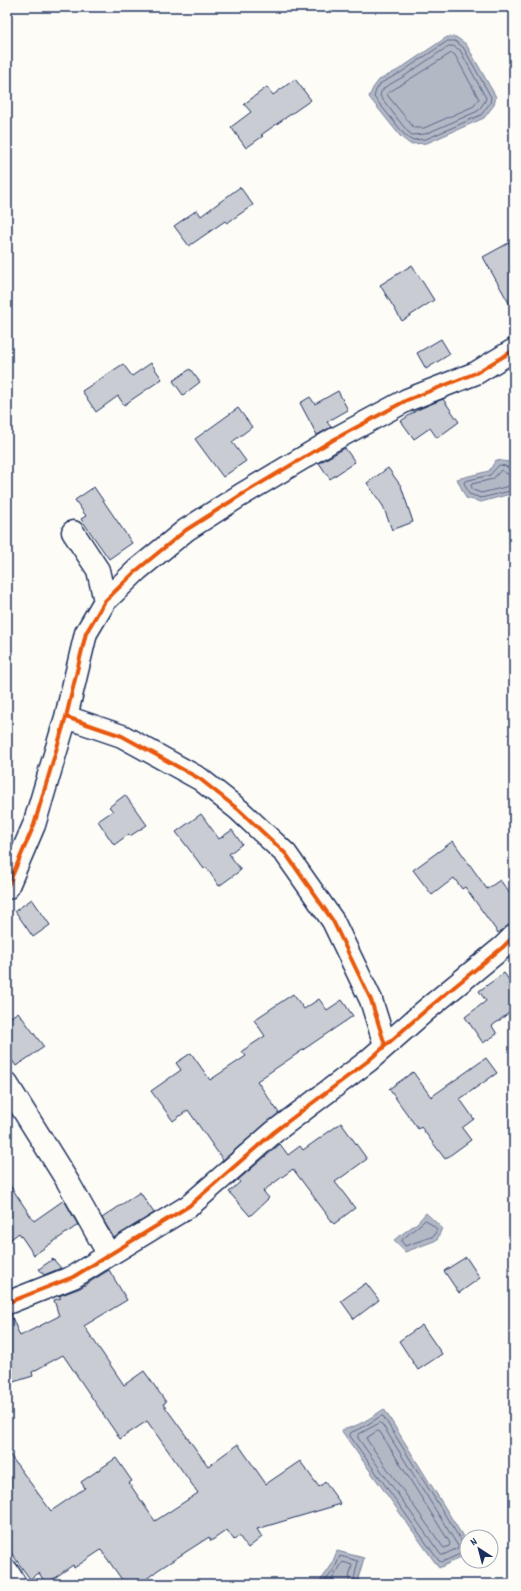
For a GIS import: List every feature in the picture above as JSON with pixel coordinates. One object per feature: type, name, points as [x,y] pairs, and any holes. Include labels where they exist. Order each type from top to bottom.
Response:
[{"type":"street","points":[[7,888],[34,825],[66,718],[86,633],[105,601],[137,570],[186,530],[241,495],[333,440],[407,400],[476,373],[514,350]]},
{"type":"street","points":[[73,532],[98,570],[105,601]]},
{"type":"street","points":[[66,718],[122,736],[200,779],[239,810],[286,854],[333,921],[371,1000],[386,1045]]},
{"type":"street","points":[[7,1303],[73,1277],[189,1206],[274,1132],[368,1062],[426,1010],[503,947],[514,936]]},
{"type":"street","points":[[7,1084],[68,1182],[109,1255]]},
{"type":"street","points":[[7,1572],[15,1584]]},
{"type":"water","points":[[447,37],[456,37],[466,44],[496,97],[494,105],[484,118],[427,143],[410,144],[401,137],[369,97],[379,80],[398,70]]},
{"type":"water","points":[[496,460],[509,462],[514,470],[514,493],[481,502],[466,498],[457,479],[489,471]]},
{"type":"water","points":[[426,1213],[442,1228],[437,1240],[405,1252],[394,1240],[417,1223]]},
{"type":"water","points":[[384,1409],[459,1530],[459,1558],[439,1568],[341,1430],[347,1429],[369,1419]]},
{"type":"water","points":[[337,1551],[364,1558],[358,1579],[362,1584],[318,1584],[331,1566]]},
{"type":"building","points":[[295,79],[311,100],[261,135],[263,136],[246,148],[231,127],[251,112],[244,104],[267,87],[273,95]]},
{"type":"building","points":[[240,187],[253,205],[227,223],[225,221],[189,246],[174,226],[197,210],[201,216]]},
{"type":"building","points":[[514,240],[514,312],[483,257]]},
{"type":"building","points":[[412,265],[434,300],[402,321],[380,285]]},
{"type":"building","points":[[441,339],[450,354],[426,369],[417,353]]},
{"type":"building","points":[[151,363],[162,379],[124,405],[118,396],[96,412],[82,391],[123,364],[132,376]]},
{"type":"building","points":[[190,369],[200,382],[183,395],[173,381]]},
{"type":"building","points":[[338,391],[348,410],[327,422],[331,427],[317,435],[300,403],[310,397],[315,404]]},
{"type":"building","points":[[443,399],[459,422],[437,438],[430,428],[414,439],[401,421],[417,410]]},
{"type":"building","points":[[238,408],[252,427],[232,442],[246,461],[223,477],[195,439]]},
{"type":"building","points":[[345,448],[355,462],[330,479],[319,463]]},
{"type":"building","points":[[388,468],[401,486],[413,522],[392,530],[383,506],[367,483]]},
{"type":"building","points":[[94,487],[132,543],[109,559],[81,519],[86,516],[75,500]]},
{"type":"building","points":[[125,795],[147,825],[130,836],[129,834],[114,845],[98,821],[113,811],[109,807]]},
{"type":"building","points":[[201,814],[219,839],[232,830],[242,844],[229,854],[241,870],[219,886],[206,867],[204,869],[176,832]]},
{"type":"building","points":[[453,841],[487,889],[500,880],[514,899],[514,922],[498,933],[465,887],[462,889],[454,878],[432,895],[413,870]]},
{"type":"building","points":[[32,899],[50,925],[33,937],[15,911]]},
{"type":"building","points":[[504,973],[514,987],[514,1009],[492,1026],[497,1034],[483,1043],[465,1017],[486,1001],[479,991]]},
{"type":"building","points":[[293,994],[304,1009],[319,999],[327,1010],[342,1000],[353,1016],[257,1081],[279,1113],[223,1160],[188,1110],[173,1121],[151,1091],[181,1070],[176,1063],[191,1053],[210,1080],[246,1056],[242,1051],[265,1036],[254,1020]]},
{"type":"building","points":[[18,1012],[44,1047],[16,1066],[7,1053],[7,1020]]},
{"type":"building","points":[[486,1058],[497,1073],[460,1099],[474,1119],[462,1128],[471,1140],[445,1159],[421,1127],[418,1129],[389,1089],[413,1072],[431,1097]]},
{"type":"building","points":[[341,1123],[367,1159],[335,1182],[355,1208],[334,1224],[293,1169],[263,1191],[269,1198],[250,1216],[229,1192],[240,1182],[238,1180],[280,1144],[288,1155],[300,1146],[303,1150]]},
{"type":"building","points":[[7,1181],[34,1221],[64,1200],[78,1225],[34,1255],[19,1233],[7,1242]]},
{"type":"building","points":[[140,1192],[154,1213],[114,1238],[102,1218]]},
{"type":"building","points":[[466,1257],[480,1278],[459,1293],[444,1271]]},
{"type":"building","points":[[53,1259],[61,1268],[44,1275],[39,1269]]},
{"type":"building","points":[[109,1270],[127,1300],[84,1326],[124,1385],[144,1371],[166,1402],[163,1404],[208,1466],[238,1444],[266,1484],[300,1461],[319,1487],[325,1482],[341,1504],[257,1529],[262,1537],[248,1548],[239,1536],[234,1540],[227,1530],[211,1541],[209,1537],[158,1570],[140,1584],[125,1584],[101,1550],[74,1568],[73,1565],[46,1584],[39,1573],[30,1579],[7,1547],[7,1451],[51,1511],[85,1488],[81,1482],[116,1458],[132,1481],[129,1483],[155,1521],[198,1493],[147,1421],[120,1439],[63,1355],[32,1372],[33,1376],[7,1384],[7,1315],[11,1315],[20,1336],[59,1316],[54,1300],[61,1298],[59,1296],[80,1288]]},
{"type":"building","points":[[366,1283],[379,1300],[354,1319],[341,1301]]},
{"type":"building","points":[[422,1325],[442,1354],[418,1370],[399,1341]]},
{"type":"cycle path","points":[[7,888],[34,825],[66,717],[86,633],[105,601],[137,570],[186,530],[241,495],[333,440],[407,400],[476,373],[514,350]]},
{"type":"cycle path","points":[[66,717],[122,736],[200,779],[239,810],[286,854],[333,921],[371,1000],[385,1045]]},
{"type":"cycle path","points":[[7,1303],[73,1277],[189,1206],[274,1132],[368,1061],[426,1010],[503,947],[514,936]]}]
